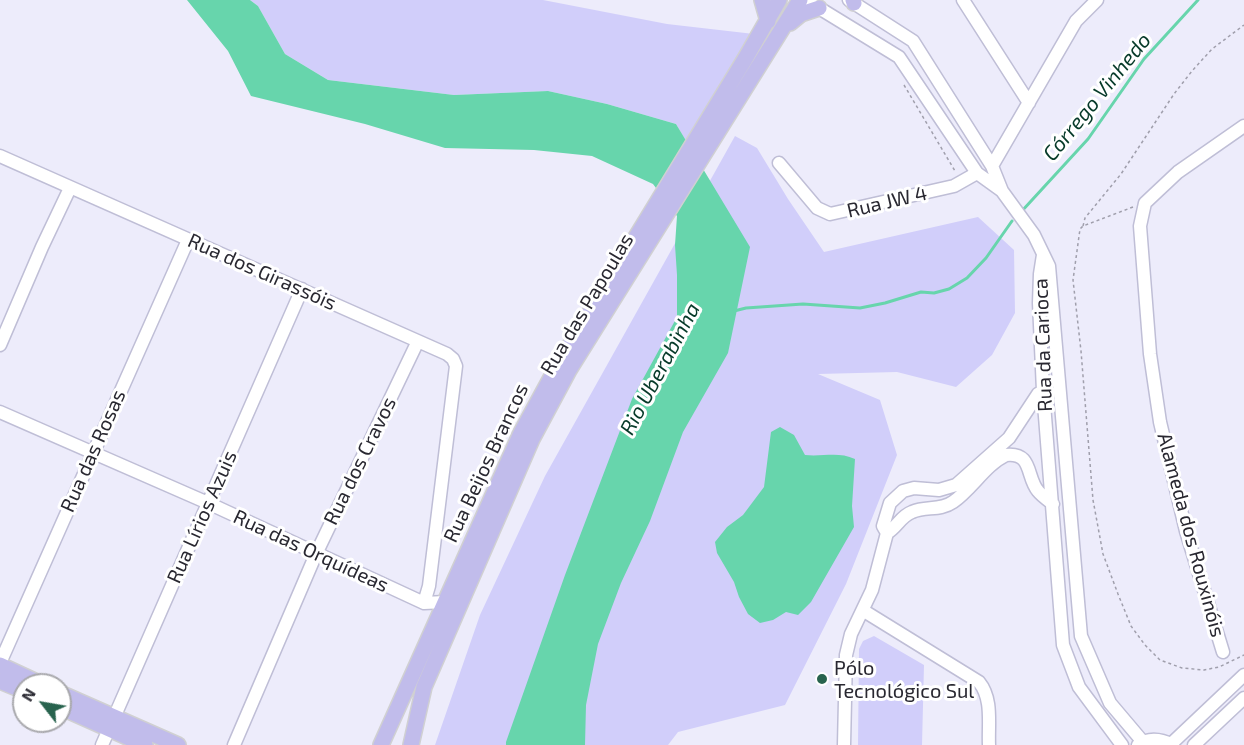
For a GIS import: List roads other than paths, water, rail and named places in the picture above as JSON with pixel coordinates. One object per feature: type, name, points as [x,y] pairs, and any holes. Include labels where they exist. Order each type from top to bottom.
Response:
[{"type":"main road","points":[[762,0],[768,21]]},
{"type":"main road","points":[[719,121],[779,0]]},
{"type":"main road","points":[[658,214],[800,0]]},
{"type":"main road","points":[[783,28],[801,14],[819,8]]},
{"type":"main road","name":"Rua Beijos Brancos","points":[[381,745],[520,433],[558,365],[658,214]]},
{"type":"main road","name":"Rua das Papoulas","points":[[411,745],[424,687],[532,439],[658,214]]},
{"type":"main road","points":[[0,664],[18,673]]},
{"type":"main road","points":[[72,700],[145,745]]},
{"type":"main road","points":[[72,711],[178,745]]},
{"type":"street","points":[[800,0],[819,8],[899,57],[908,79],[932,104],[975,174],[1003,193]]},
{"type":"street","points":[[963,0],[1029,103]]},
{"type":"street","points":[[992,166],[1076,21],[1094,1]]},
{"type":"street","points":[[857,2],[913,40],[992,166],[1003,193],[1034,235],[1043,255]]},
{"type":"street","points":[[908,79],[923,73],[927,63]]},
{"type":"street","points":[[932,104],[936,95],[946,92]]},
{"type":"street","name":"Alameda dos Rouxinóis","points":[[1223,652],[1186,531],[1160,422],[1150,354],[1140,226],[1145,203],[1178,172],[1244,126]]},
{"type":"street","name":"Rua dos Girassóis","points":[[0,156],[302,289],[417,343],[447,354],[453,359],[456,366],[429,586],[424,603]]},
{"type":"street","name":"Rua JW 4","points":[[779,163],[817,208],[831,214],[954,186],[975,174]]},
{"type":"street","points":[[0,345],[70,188]]},
{"type":"street","name":"Rua das Rosas","points":[[0,664],[188,240]]},
{"type":"street","name":"Rua da Carioca","points":[[1043,255],[1039,303],[1043,391],[1063,645],[1079,687],[1122,745]]},
{"type":"street","name":"Rua da Carioca","points":[[1043,255],[1049,266],[1051,282],[1081,636],[1110,703],[1140,743]]},
{"type":"street","name":"Rua Lírios Azuis","points":[[102,745],[302,289]]},
{"type":"street","name":"Rua dos Cravos","points":[[234,745],[316,554],[417,343]]},
{"type":"street","points":[[887,533],[910,512],[949,505],[1009,438],[1038,394],[1043,391]]},
{"type":"street","name":"Rua das Orquídeas","points":[[0,412],[208,503],[424,603],[445,602]]},
{"type":"street","points":[[844,745],[846,656],[851,634],[872,590],[887,533],[883,526],[887,509],[898,494],[914,488],[932,491],[950,488],[1010,454],[1018,456],[1028,465],[1036,490],[1053,504]]},
{"type":"street","points":[[864,610],[979,682],[986,692],[988,702],[989,745]]},
{"type":"street","points":[[1140,743],[1152,739],[1172,744],[1244,675]]},
{"type":"street","points":[[1194,745],[1244,698]]},
{"type":"water","name":"Rio Uberabinha","points":[[187,0],[250,0],[258,6],[285,54],[328,80],[454,95],[548,91],[607,104],[676,124],[750,247],[728,353],[683,432],[650,521],[621,583],[598,644],[586,705],[585,745],[506,745],[506,742],[565,575],[632,399],[677,317],[675,245],[677,216],[653,184],[592,156],[534,150],[445,148],[365,124],[251,96],[228,51]]},
{"type":"water","points":[[780,427],[794,435],[805,455],[836,455],[855,459],[852,506],[854,527],[811,602],[798,615],[786,612],[773,620],[760,623],[748,614],[734,582],[717,553],[715,542],[727,527],[743,515],[764,487],[771,432]]},
{"type":"waterway","name":"Córrego Vinhedo","points":[[1021,212],[1088,139],[1144,59],[1198,0]]},
{"type":"waterway","name":"Córrego Vinhedo","points":[[734,311],[803,304],[860,308],[921,292],[934,293],[949,289],[967,278],[986,258],[1012,221]]},
{"type":"place","name":"Pólo Tecnológico Sul","points":[[822,679]]}]
